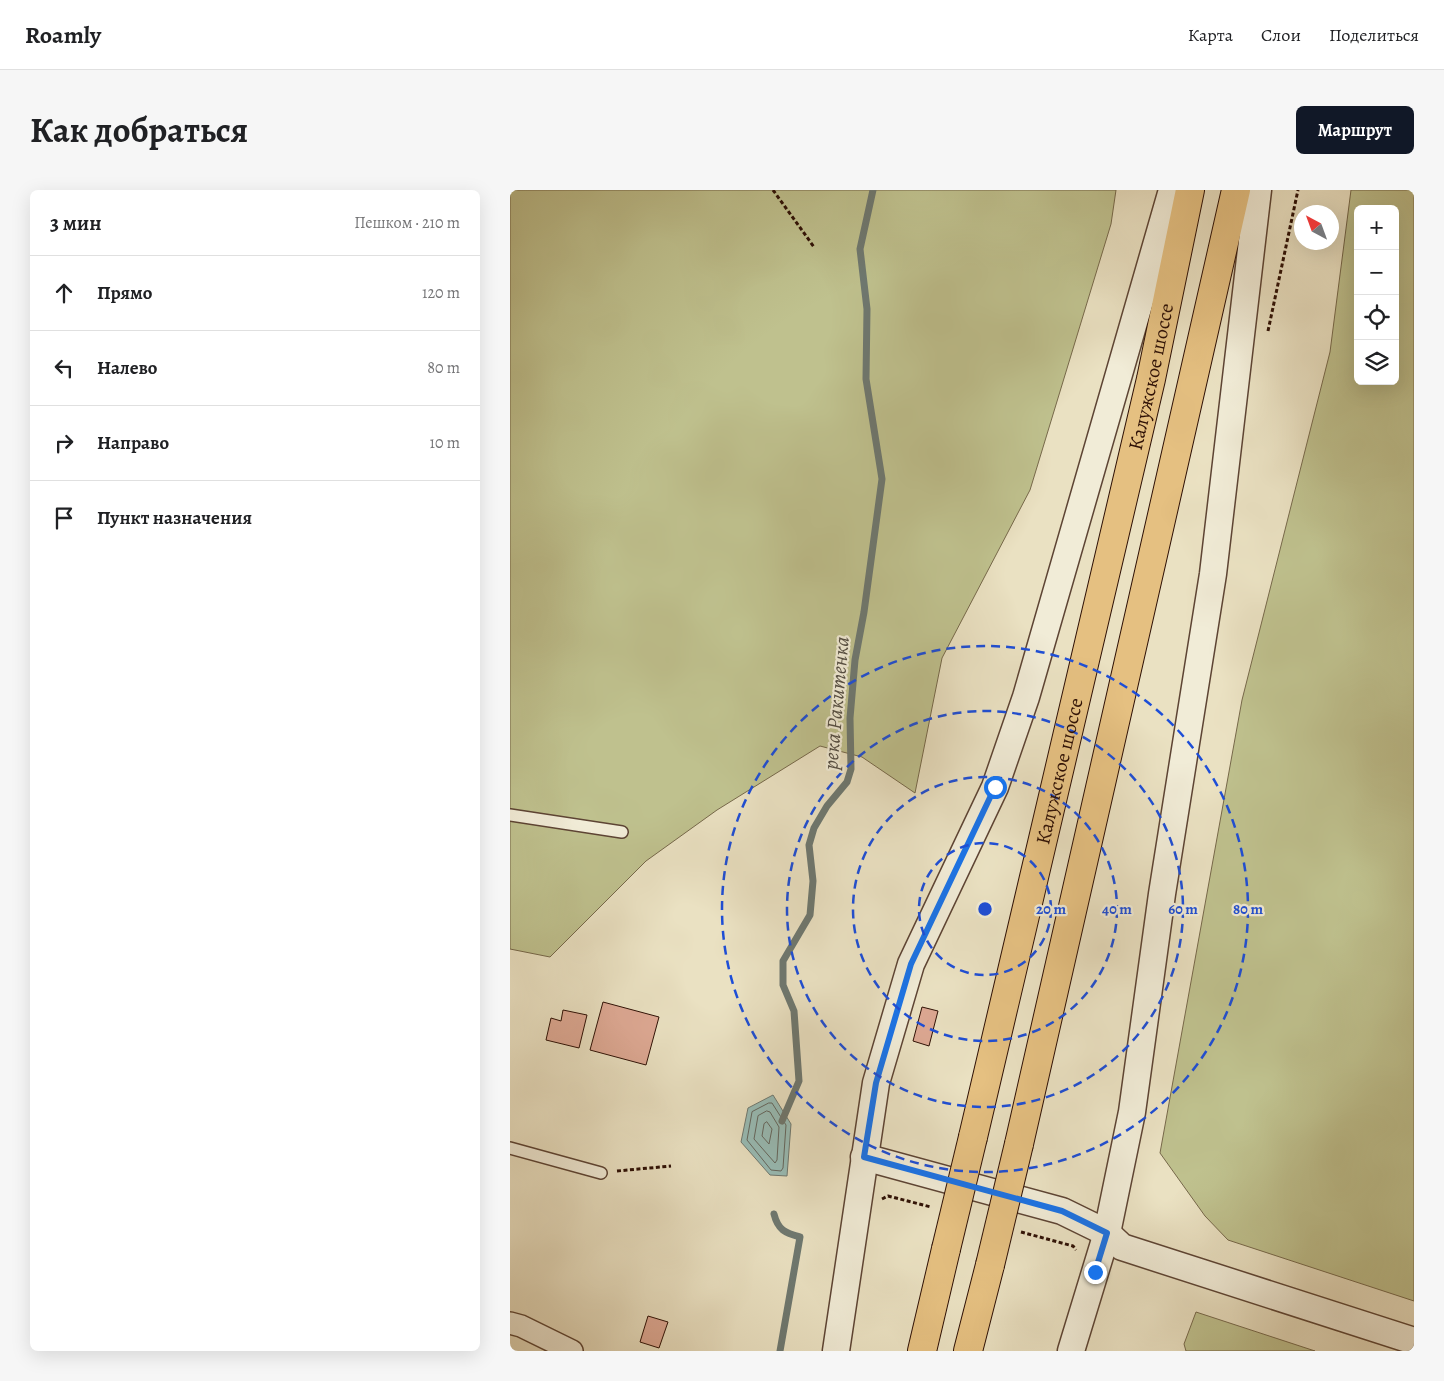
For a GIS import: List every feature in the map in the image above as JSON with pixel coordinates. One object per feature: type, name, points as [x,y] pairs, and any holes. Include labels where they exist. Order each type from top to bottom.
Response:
[{"type":"highway","name":"Калужское шоссе","points":[[922,1351],[1151,379],[1190,190]]},
{"type":"highway","name":"Калужское шоссе","points":[[968,1351],[1019,1144],[1236,190]]},
{"type":"street","points":[[836,1351],[876,1083],[911,964],[995,787],[1026,697],[1172,190]]},
{"type":"street","points":[[1071,1351],[1107,1233],[1132,1112],[1162,894],[1212,574],[1258,190]]},
{"type":"street","points":[[864,1157],[1062,1211],[1107,1233],[1122,1247],[1414,1340]]},
{"type":"street","points":[[510,1323],[521,1326],[572,1351]]},
{"type":"lane","points":[[510,815],[622,832]]},
{"type":"lane","points":[[510,1148],[601,1173]]},
{"type":"path","points":[[773,190],[814,247]]},
{"type":"path","points":[[1270,321],[1298,190]]},
{"type":"path","points":[[601,1173],[671,1166]]},
{"type":"green space","points":[[510,190],[1116,190],[1111,224],[1030,490],[942,658],[915,793],[862,757],[820,746],[717,810],[646,861],[550,957],[510,949]]},
{"type":"green space","points":[[1351,190],[1414,190],[1414,1301],[1228,1240],[1205,1216],[1160,1153],[1242,700],[1330,352]]},
{"type":"green space","points":[[1196,1312],[1315,1351],[1186,1351],[1184,1344]]},
{"type":"water","points":[[773,1095],[791,1124],[787,1176],[770,1175],[741,1142],[748,1108]]},
{"type":"building","points":[[603,1002],[659,1017],[646,1065],[590,1050]]},
{"type":"building","points":[[922,1007],[938,1011],[929,1046],[913,1041]]},
{"type":"building","points":[[563,1010],[587,1015],[579,1048],[546,1040],[551,1018],[561,1021]]},
{"type":"building","points":[[648,1316],[668,1322],[659,1348],[640,1342]]},
{"type":"waterway","name":"река Ракитенка","points":[[782,1121],[799,1081],[794,1011],[783,985],[783,961],[810,915],[813,881],[809,845],[814,828],[827,806],[847,782],[851,769],[850,718],[855,660],[864,612],[882,479],[866,379],[867,309],[860,249],[873,190]]},
{"type":"waterway","name":"река Ракитенка","points":[[774,1214],[783,1230],[800,1237],[780,1351]]},
{"type":"route","points":[[995,787],[952,874],[911,964],[876,1083],[864,1157],[1062,1211],[1107,1233],[1095,1272]]}]
